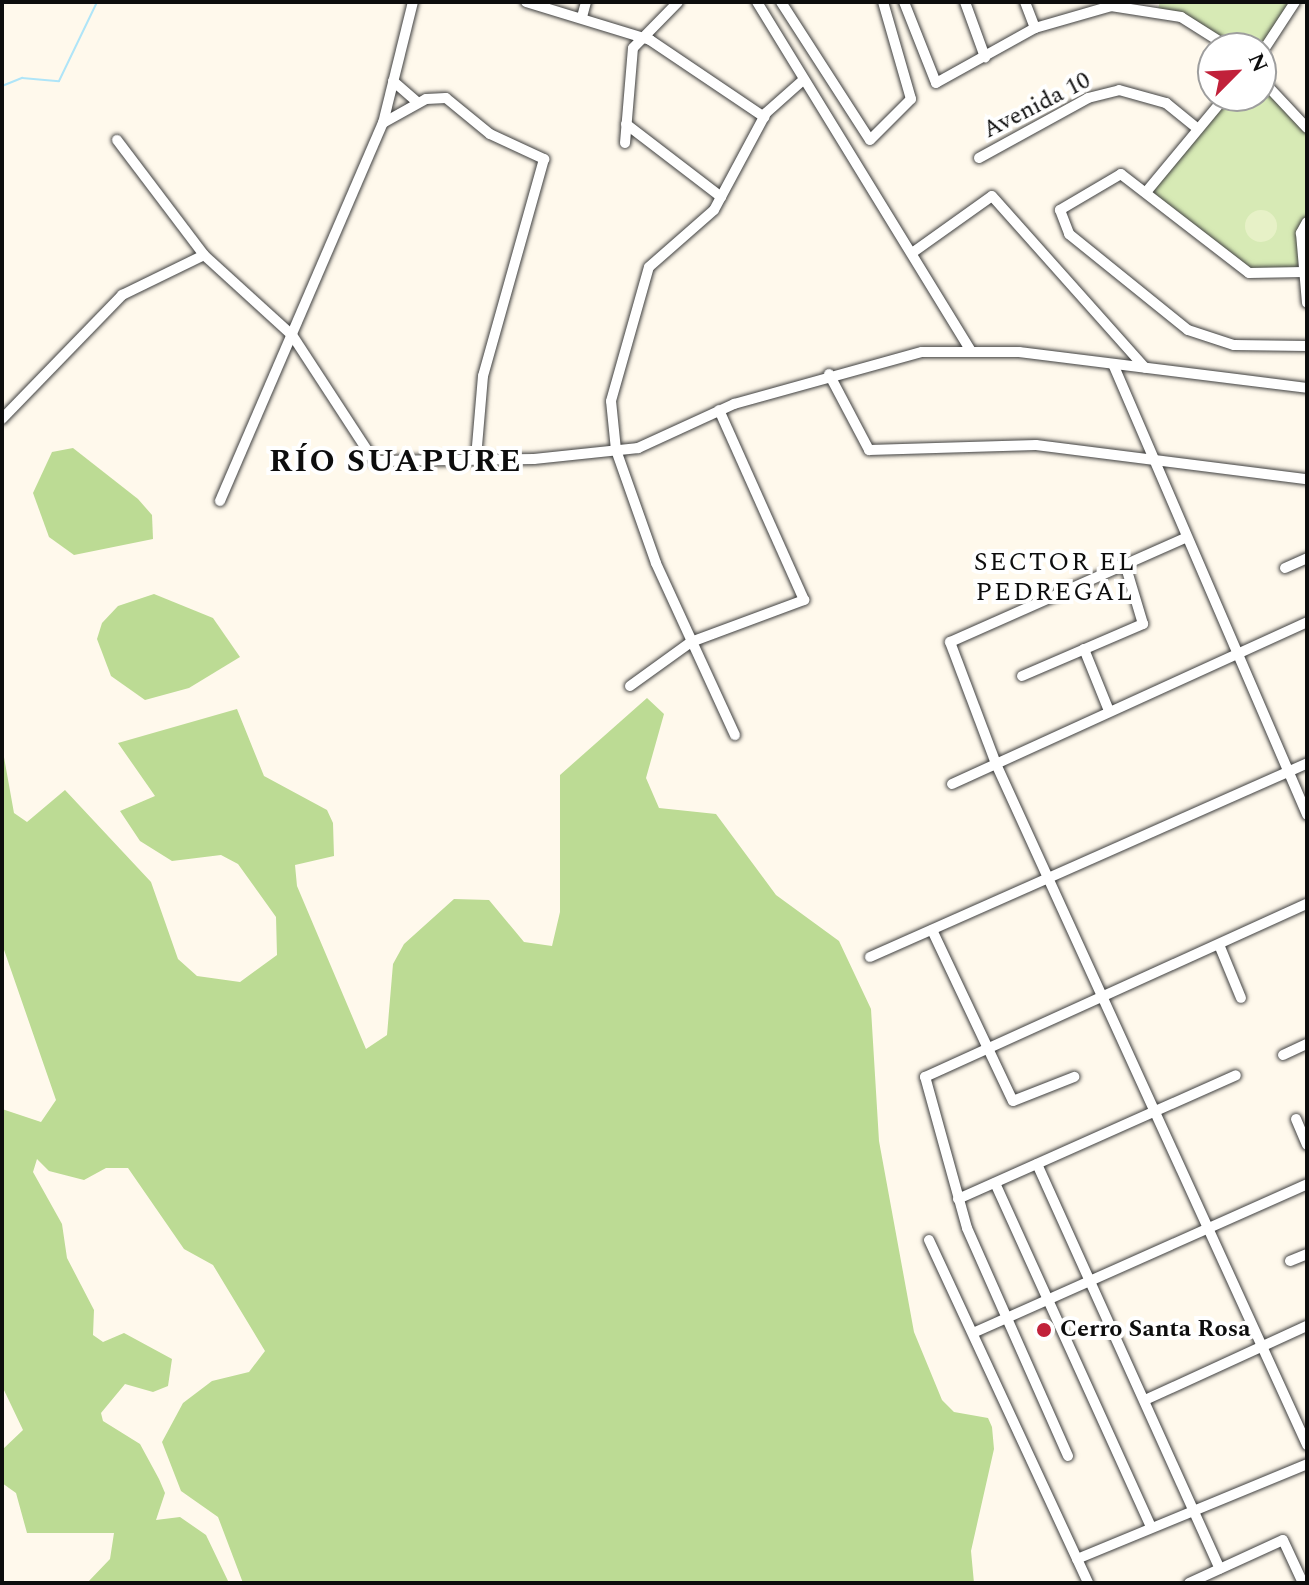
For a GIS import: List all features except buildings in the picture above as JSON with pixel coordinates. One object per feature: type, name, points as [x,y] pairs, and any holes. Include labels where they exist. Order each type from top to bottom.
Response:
[{"type":"street","points":[[220,501],[295,339],[383,123],[413,2]]},
{"type":"street","points":[[526,2],[640,36],[764,117]]},
{"type":"street","points":[[582,17],[586,2]]},
{"type":"street","points":[[625,143],[640,36],[678,2]]},
{"type":"street","points":[[757,2],[802,81],[971,351]]},
{"type":"street","points":[[781,2],[870,140],[911,99],[883,2]]},
{"type":"street","points":[[904,2],[931,80],[940,83],[1035,28],[1090,6],[1159,6],[1203,32]]},
{"type":"street","points":[[965,2],[985,57]]},
{"type":"street","points":[[1025,2],[1035,28]]},
{"type":"street","points":[[1275,32],[1295,2]]},
{"type":"street","points":[[393,81],[407,100],[419,102],[446,98],[490,134],[537,150],[545,164],[483,376],[476,457]]},
{"type":"street","points":[[735,735],[691,642],[616,450],[611,401],[649,267],[721,197],[764,117],[802,81]]},
{"type":"street","name":"Avenida 10","points":[[979,158],[1088,98],[1119,90],[1166,103],[1198,129]]},
{"type":"street","points":[[1277,96],[1307,128]]},
{"type":"street","points":[[383,123],[419,102]]},
{"type":"street","points":[[1147,191],[1212,112]]},
{"type":"street","points":[[626,124],[721,197]]},
{"type":"street","points":[[117,140],[204,255],[295,339],[371,460],[616,450],[659,442],[719,410],[829,374],[909,353],[971,351],[1113,364],[1307,388]]},
{"type":"street","points":[[1304,272],[1255,277],[1147,191],[1117,173],[1069,200],[1059,219],[1188,330],[1234,345],[1307,346]]},
{"type":"street","points":[[912,253],[992,196],[1145,368]]},
{"type":"street","points":[[1307,222],[1304,272],[1307,303]]},
{"type":"street","points":[[2,419],[122,295],[204,255]]},
{"type":"street","points":[[1113,364],[1233,654],[1307,815]]},
{"type":"street","points":[[829,374],[869,450],[1036,445],[1152,462],[1307,479]]},
{"type":"street","points":[[630,686],[691,642],[804,600],[719,410]]},
{"type":"street","points":[[1185,538],[950,642],[996,764],[1157,1110],[1307,1445]]},
{"type":"street","points":[[1285,568],[1307,558]]},
{"type":"street","points":[[1022,676],[1143,624],[1125,564]]},
{"type":"street","points":[[952,784],[1307,622]]},
{"type":"street","points":[[1084,649],[1109,711]]},
{"type":"street","points":[[870,957],[1307,763]]},
{"type":"street","points":[[1068,1456],[958,1199],[925,1077],[986,1044],[1105,998],[1307,904]]},
{"type":"street","points":[[932,930],[1013,1101],[1074,1077]]},
{"type":"street","points":[[1220,947],[1241,998]]},
{"type":"street","points":[[1283,1055],[1307,1044]]},
{"type":"street","points":[[958,1199],[1236,1075]]},
{"type":"street","points":[[1296,1119],[1307,1145]]},
{"type":"street","points":[[1037,1164],[1220,1569]]},
{"type":"street","points":[[995,1183],[1151,1527]]},
{"type":"street","points":[[973,1333],[1208,1225],[1307,1184]]},
{"type":"street","points":[[929,1240],[1088,1583]]},
{"type":"street","points":[[1290,1261],[1307,1254]]},
{"type":"street","points":[[1145,1400],[1307,1326]]},
{"type":"street","points":[[1077,1559],[1151,1527],[1197,1514],[1307,1464]]},
{"type":"street","points":[[1189,1583],[1283,1540],[1303,1583]]},
{"type":"green space","points":[[1160,2],[1295,2],[1273,32],[1200,32],[1158,9]]},
{"type":"green space","points":[[1277,96],[1307,128],[1304,272],[1255,277],[1147,191],[1213,112],[1277,112]]},
{"type":"green space","points":[[1261,210],[1273,214],[1277,226],[1273,238],[1261,242],[1249,238],[1245,226],[1249,214]]},
{"type":"green space","points":[[73,448],[138,499],[152,515],[153,539],[74,555],[49,537],[33,493],[52,452]]},
{"type":"green space","points":[[154,594],[213,618],[240,657],[189,688],[145,700],[111,676],[97,639],[102,623],[118,606]]},
{"type":"green space","points":[[647,698],[664,714],[646,778],[659,808],[716,814],[776,895],[839,941],[871,1009],[879,1141],[914,1332],[942,1400],[954,1412],[988,1418],[992,1427],[994,1449],[971,1551],[974,1583],[243,1583],[218,1517],[181,1491],[162,1442],[183,1403],[212,1381],[249,1372],[265,1351],[213,1265],[184,1249],[128,1168],[106,1168],[84,1180],[49,1171],[37,1159],[33,1172],[62,1224],[67,1258],[94,1310],[93,1335],[103,1342],[124,1333],[172,1359],[168,1386],[153,1392],[125,1384],[101,1413],[103,1421],[140,1444],[159,1479],[165,1493],[156,1520],[180,1517],[206,1535],[229,1583],[87,1583],[110,1559],[114,1533],[27,1533],[16,1493],[2,1483],[2,1450],[23,1430],[2,1386],[2,1109],[41,1122],[56,1100],[2,944],[2,746],[14,813],[27,822],[65,790],[151,882],[178,959],[197,976],[240,982],[277,955],[276,917],[238,864],[221,855],[172,861],[140,841],[120,811],[155,796],[118,743],[237,709],[264,776],[327,810],[333,823],[334,856],[295,865],[297,886],[366,1049],[387,1035],[393,964],[404,944],[454,899],[489,900],[524,942],[552,946],[560,912],[560,775]]},
{"type":"waterway","points":[[2,86],[22,78],[59,81],[97,2]]},
{"type":"place","name":"Cerro Santa Rosa","points":[[1044,1330]]},
{"type":"district","name":"RÍO SUAPURE","points":[[396,462]]},
{"type":"district","name":"SECTOR EL PEDREGAL","points":[[1055,578]]}]
